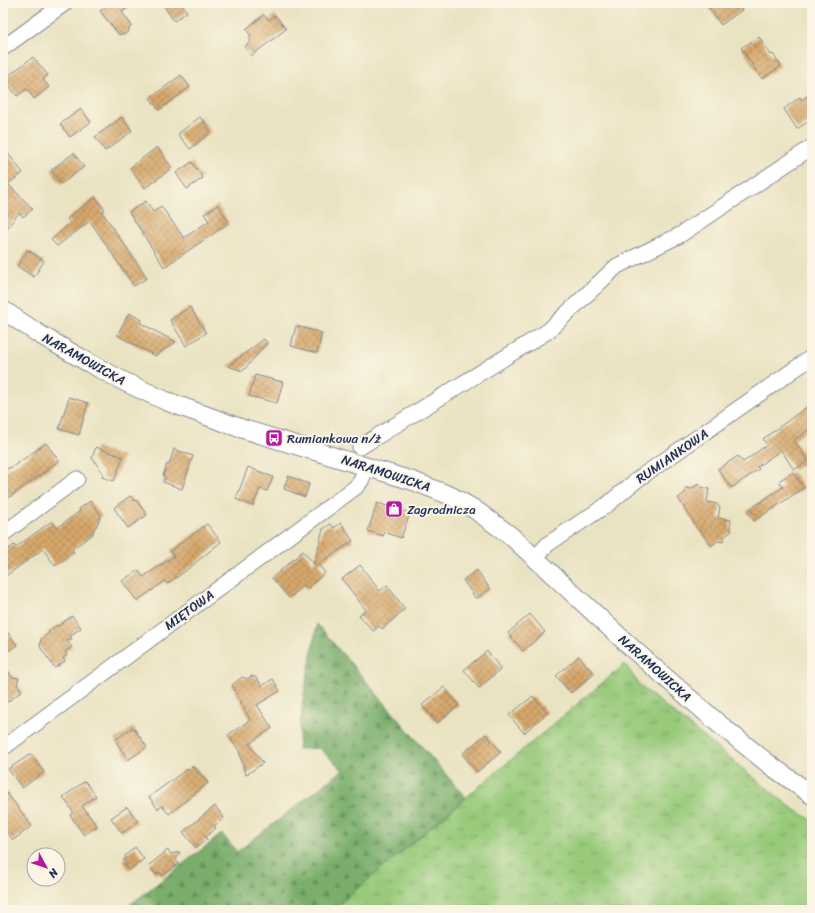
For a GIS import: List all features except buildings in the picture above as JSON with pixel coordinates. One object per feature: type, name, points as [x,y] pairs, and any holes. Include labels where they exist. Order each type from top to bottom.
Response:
[{"type":"street","points":[[3,48],[65,3]]},
{"type":"street","points":[[360,447],[548,331],[617,266],[680,235],[812,147]]},
{"type":"street","name":"NARAMOWICKA","points":[[3,310],[91,364],[160,399],[240,428],[367,466],[431,488],[463,503],[498,526],[535,558],[634,650],[714,719],[770,766],[812,795]]},
{"type":"street","name":"RUMIANKOWA","points":[[535,558],[548,544],[608,504],[638,479],[812,357]]},
{"type":"street","name":"MIĘTOWA","points":[[3,748],[356,487],[361,481],[367,466]]},
{"type":"street","points":[[3,534],[77,479]]},
{"type":"green space","points":[[317,624],[466,798],[332,910],[123,910],[222,834],[237,852],[343,770],[319,748],[298,749],[303,700]]},
{"type":"green space","points":[[625,664],[640,686],[789,806],[812,820],[812,910],[332,910]]},
{"type":"place","name":"Rumiankowa n/ż","points":[[274,438]]},
{"type":"place","name":"Zagrodnicza","points":[[394,509]]}]
